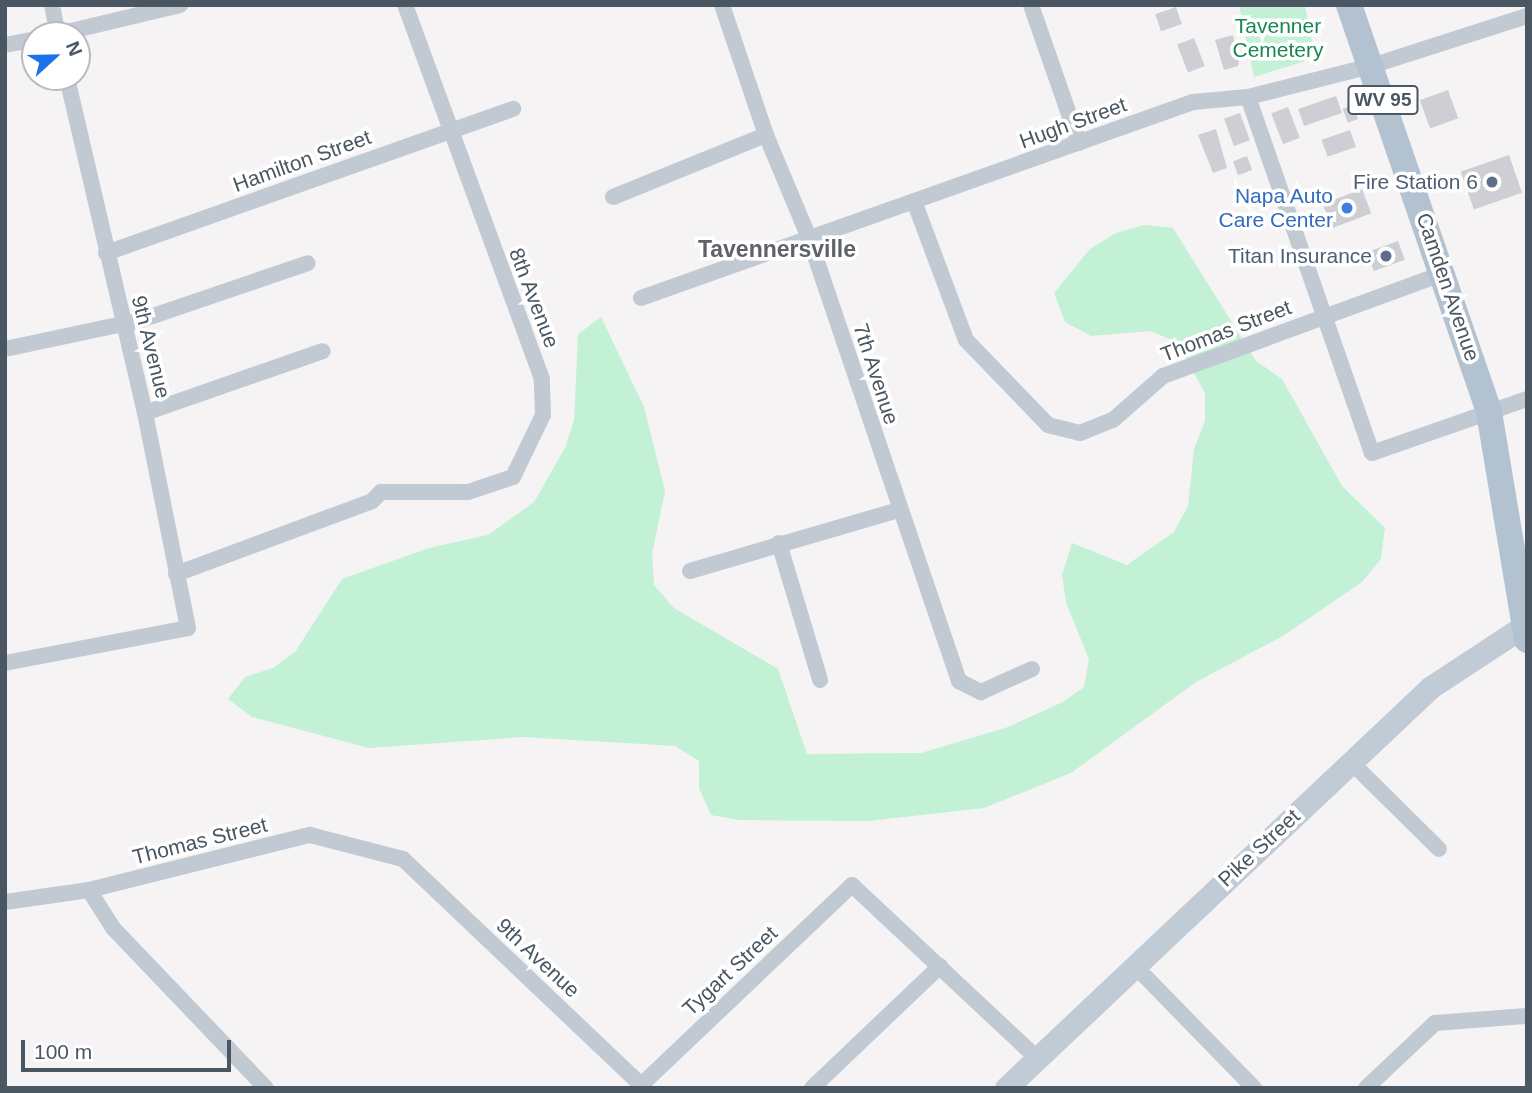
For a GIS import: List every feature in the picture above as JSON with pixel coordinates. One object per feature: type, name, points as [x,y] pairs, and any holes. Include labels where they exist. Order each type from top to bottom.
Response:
[{"type":"main road","name":"Camden Avenue","points":[[1349,5],[1444,273],[1489,411],[1526,629]]},
{"type":"main road","name":"Pike Street","points":[[1006,1088],[1431,687],[1526,629]]},
{"type":"street","points":[[91,27],[180,5]]},
{"type":"street","name":"8th Avenue","points":[[176,574],[372,501],[381,492],[468,492],[513,477],[544,415],[542,379],[448,131],[405,5]]},
{"type":"street","name":"7th Avenue","points":[[722,5],[766,135],[809,238],[898,510],[959,681],[981,692],[1032,669]]},
{"type":"street","points":[[1031,5],[1079,143]]},
{"type":"street","name":"Hugh Street","points":[[641,298],[1192,102],[1248,97],[1371,66],[1527,16]]},
{"type":"street","name":"9th Avenue","points":[[5,663],[188,628],[145,413],[70,91]]},
{"type":"street","points":[[1248,97],[1322,316],[1372,453],[1527,399]]},
{"type":"street","name":"Hamilton Street","points":[[106,253],[513,109]]},
{"type":"street","points":[[614,197],[766,135]]},
{"type":"street","name":"Thomas Street","points":[[914,201],[966,340],[1048,425],[1080,433],[1113,420],[1163,376],[1444,273]]},
{"type":"street","points":[[5,349],[123,324],[308,263]]},
{"type":"street","points":[[145,413],[323,352]]},
{"type":"street","points":[[690,571],[898,510]]},
{"type":"street","points":[[779,543],[820,680]]},
{"type":"street","points":[[1350,761],[1439,849]]},
{"type":"street","name":"Thomas Street","points":[[5,902],[89,890],[310,835],[402,859]]},
{"type":"street","name":"9th Avenue","points":[[402,859],[641,1087]]},
{"type":"street","name":"Tygart Street","points":[[641,1087],[852,885],[940,966]]},
{"type":"street","points":[[89,890],[113,928],[266,1088]]},
{"type":"street","points":[[1134,965],[1254,1088]]},
{"type":"street","points":[[812,1088],[940,966],[1037,1058]]},
{"type":"street","points":[[1366,1088],[1436,1023],[1527,1016]]},
{"type":"green space","name":"Tavenner Cemetery","points":[[1239,5],[1305,5],[1315,58],[1254,77]]},
{"type":"green space","points":[[1144,225],[1173,228],[1256,361],[1282,379],[1342,486],[1385,528],[1381,559],[1362,582],[1283,636],[1196,682],[1071,773],[984,808],[869,821],[739,820],[711,815],[699,788],[699,761],[675,746],[523,737],[369,748],[252,717],[228,699],[245,677],[273,668],[295,652],[342,579],[429,548],[488,535],[534,502],[565,448],[574,420],[578,334],[601,317],[644,407],[665,491],[652,554],[654,585],[674,608],[778,669],[807,754],[921,753],[1008,727],[1063,702],[1084,687],[1089,659],[1066,603],[1062,575],[1072,543],[1127,565],[1174,532],[1188,506],[1194,449],[1205,421],[1205,393],[1177,342],[1150,331],[1091,336],[1065,322],[1054,293],[1090,249],[1116,233]]},
{"type":"building","points":[[1176,7],[1182,24],[1161,31],[1155,14]]},
{"type":"building","points":[[1233,35],[1238,66],[1224,70],[1215,40]]},
{"type":"building","points":[[1194,38],[1205,66],[1188,72],[1177,44]]},
{"type":"building","points":[[1448,90],[1458,118],[1430,128],[1420,100]]},
{"type":"building","points":[[1336,96],[1342,113],[1304,126],[1298,109]]},
{"type":"building","points":[[1353,105],[1358,119],[1348,123],[1343,109]]},
{"type":"building","points":[[1288,107],[1300,138],[1283,144],[1271,113]]},
{"type":"building","points":[[1240,113],[1250,140],[1234,146],[1224,119]]},
{"type":"building","points":[[1216,129],[1227,168],[1213,173],[1198,135]]},
{"type":"building","points":[[1350,130],[1356,147],[1327,157],[1322,140]]},
{"type":"building","name":"Fire Station 6","points":[[1509,155],[1522,193],[1474,209],[1461,172]]},
{"type":"building","points":[[1247,156],[1252,170],[1238,175],[1233,161]]},
{"type":"building","name":"Napa Auto Care Center","points":[[1362,189],[1371,213],[1332,228],[1323,204]]},
{"type":"building","name":"Titan Insurance","points":[[1398,241],[1405,260],[1374,271],[1367,252]]},
{"type":"place","name":"Fire Station 6","points":[[1492,182]]},
{"type":"place","name":"Napa Auto Care Center","points":[[1347,208]]},
{"type":"place","name":"Titan Insurance","points":[[1386,256]]},
{"type":"district","name":"Tavennersville","points":[[777,249]]}]
